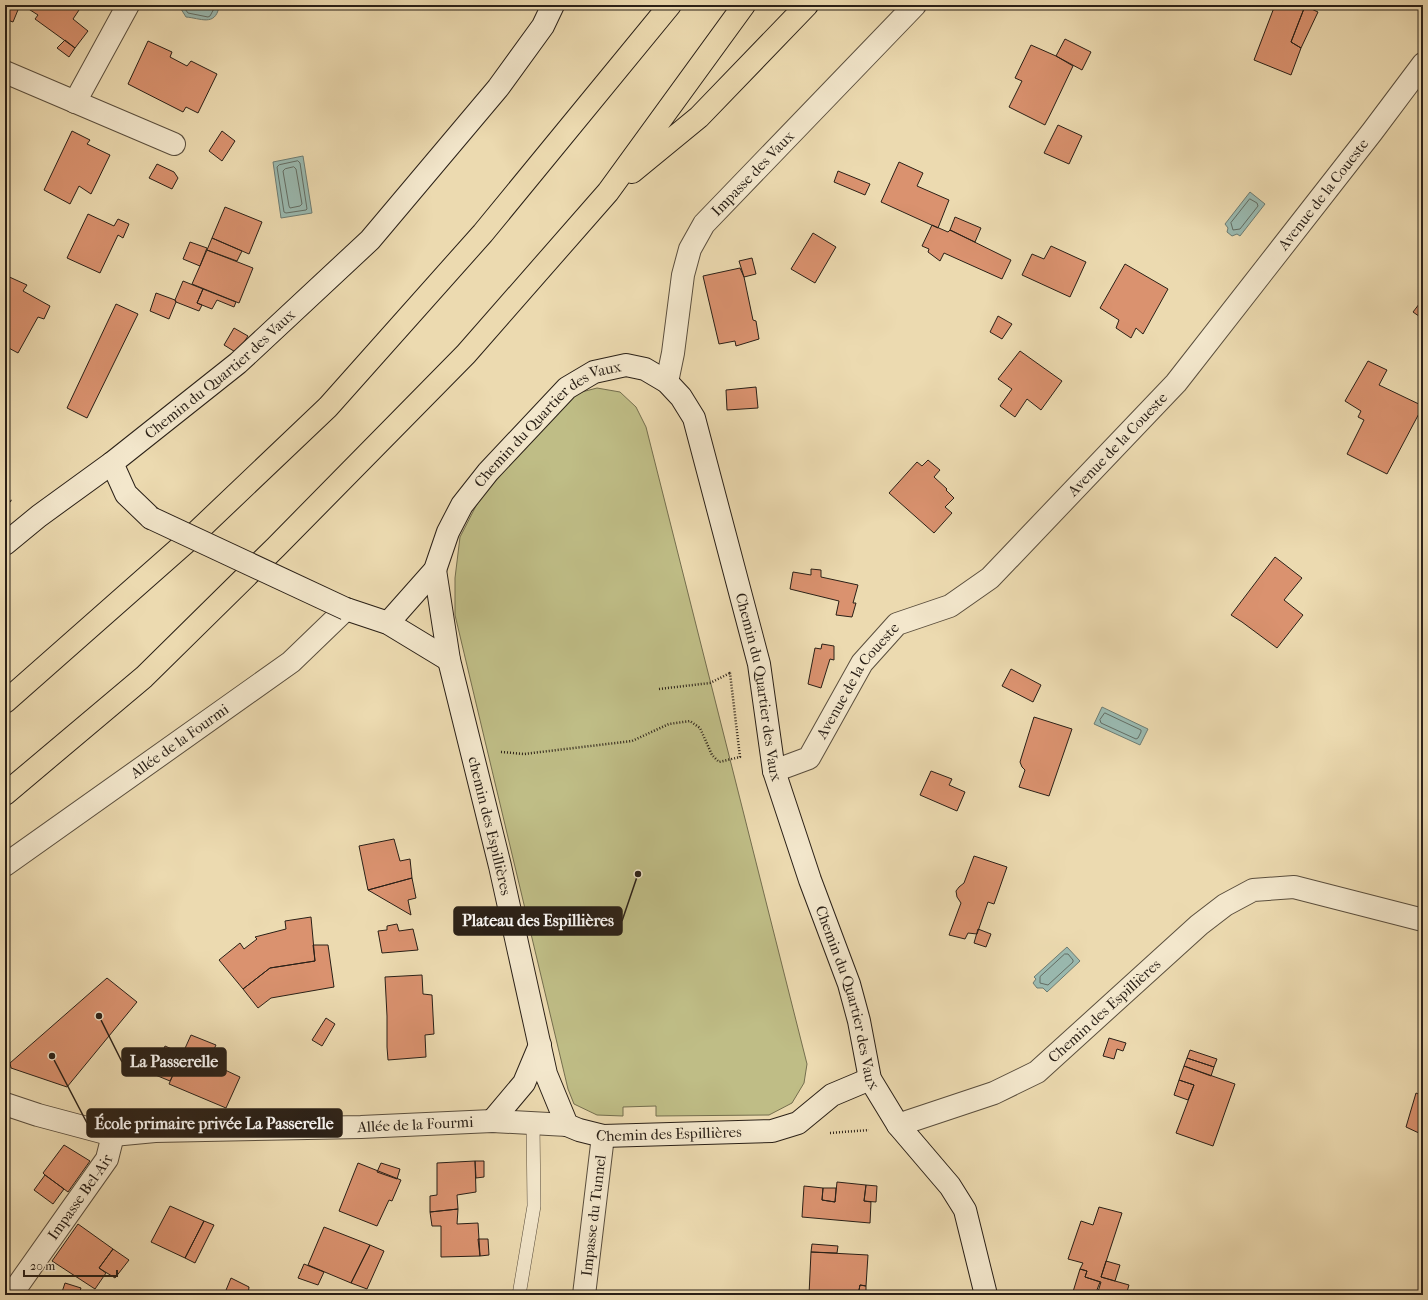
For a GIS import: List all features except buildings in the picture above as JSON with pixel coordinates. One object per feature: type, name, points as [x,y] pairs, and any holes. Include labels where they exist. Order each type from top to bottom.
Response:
[{"type":"highway","points":[[5,702],[213,518],[328,407],[483,233],[670,5]]},
{"type":"highway","points":[[5,794],[144,677],[276,547],[466,354],[608,192],[744,5]]},
{"type":"highway","points":[[608,192],[699,117],[807,5]]},
{"type":"street","points":[[75,102],[128,5]]},
{"type":"street","name":"Chemin du Quartier des Vaux","points":[[112,463],[238,363],[370,240],[498,88],[543,26],[553,5]]},
{"type":"street","name":"Impasse des Vaux","points":[[667,382],[673,353],[682,275],[690,249],[704,224],[915,5]]},
{"type":"street","name":"Avenue de la Coueste","points":[[774,771],[809,758],[862,662],[897,624],[950,606],[990,578],[1176,383],[1372,132],[1423,64]]},
{"type":"street","points":[[5,72],[174,144]]},
{"type":"street","name":"Chemin du Quartier des Vaux","points":[[435,570],[448,532],[462,505],[488,472],[567,388],[594,372],[626,366],[645,369],[667,382],[681,397],[694,418],[759,664],[774,771],[810,880],[849,984],[859,1021],[870,1079],[898,1125],[950,1186],[965,1210],[986,1295]]},
{"type":"street","points":[[5,544],[39,516],[112,463],[126,494],[151,518],[346,609],[388,623],[449,660]]},
{"type":"street","points":[[388,623],[435,570]]},
{"type":"street","name":"chemin des Espillières","points":[[435,570],[449,660],[500,866],[546,1074],[567,1125]]},
{"type":"street","name":"Allée de la Fourmi","points":[[5,865],[291,662],[346,609]]},
{"type":"street","name":"Chemin des Espillières","points":[[898,1125],[994,1094],[1037,1072],[1199,925],[1225,905],[1253,890],[1294,887],[1423,920]]},
{"type":"street","points":[[492,1121],[524,1083],[540,1045]]},
{"type":"street","name":"Chemin des Espillières","points":[[567,1125],[602,1136],[772,1131],[798,1123],[832,1094],[870,1079]]},
{"type":"street","name":"Allée de la Fourmi","points":[[5,1104],[38,1115],[114,1135],[155,1131],[361,1127],[492,1121],[567,1125]]},
{"type":"street","name":"Impasse Bel-Air","points":[[11,1295],[107,1159],[114,1135]]},
{"type":"street","name":"Impasse du Tunnel","points":[[584,1295],[602,1136]]},
{"type":"lane","points":[[519,1295],[534,1206],[533,1123]]},
{"type":"path","points":[[659,689],[710,683],[730,673],[759,664]]},
{"type":"path","points":[[472,750],[524,754],[632,741],[669,724],[690,720],[700,728],[712,755],[720,762],[740,757],[730,673]]},
{"type":"path","points":[[827,1134],[872,1130],[898,1125]]},
{"type":"shaded area","points":[[597,388],[620,392],[636,407],[646,427],[807,1064],[804,1083],[792,1103],[769,1115],[656,1116],[656,1106],[623,1107],[623,1116],[597,1115],[574,1104],[568,1089],[455,615],[455,578],[460,537],[477,504],[495,477],[574,394]]},
{"type":"water","points":[[182,5],[226,5],[219,7],[214,17],[202,20],[186,17],[181,9]]},
{"type":"water","points":[[303,156],[312,213],[281,218],[273,162]]},
{"type":"water","points":[[1250,192],[1265,204],[1240,236],[1237,234],[1232,236],[1227,232],[1228,228],[1225,224]]},
{"type":"water","points":[[1102,707],[1148,729],[1140,745],[1094,724]]},
{"type":"water","points":[[1067,947],[1080,961],[1047,992],[1043,988],[1037,988],[1033,983],[1036,979],[1034,977]]},
{"type":"place","name":"Plateau des Espillières","points":[[638,874]]},
{"type":"place","name":"La Passerelle","points":[[99,1016]]},
{"type":"place","name":"École primaire privée La Passerelle","points":[[52,1056]]}]
